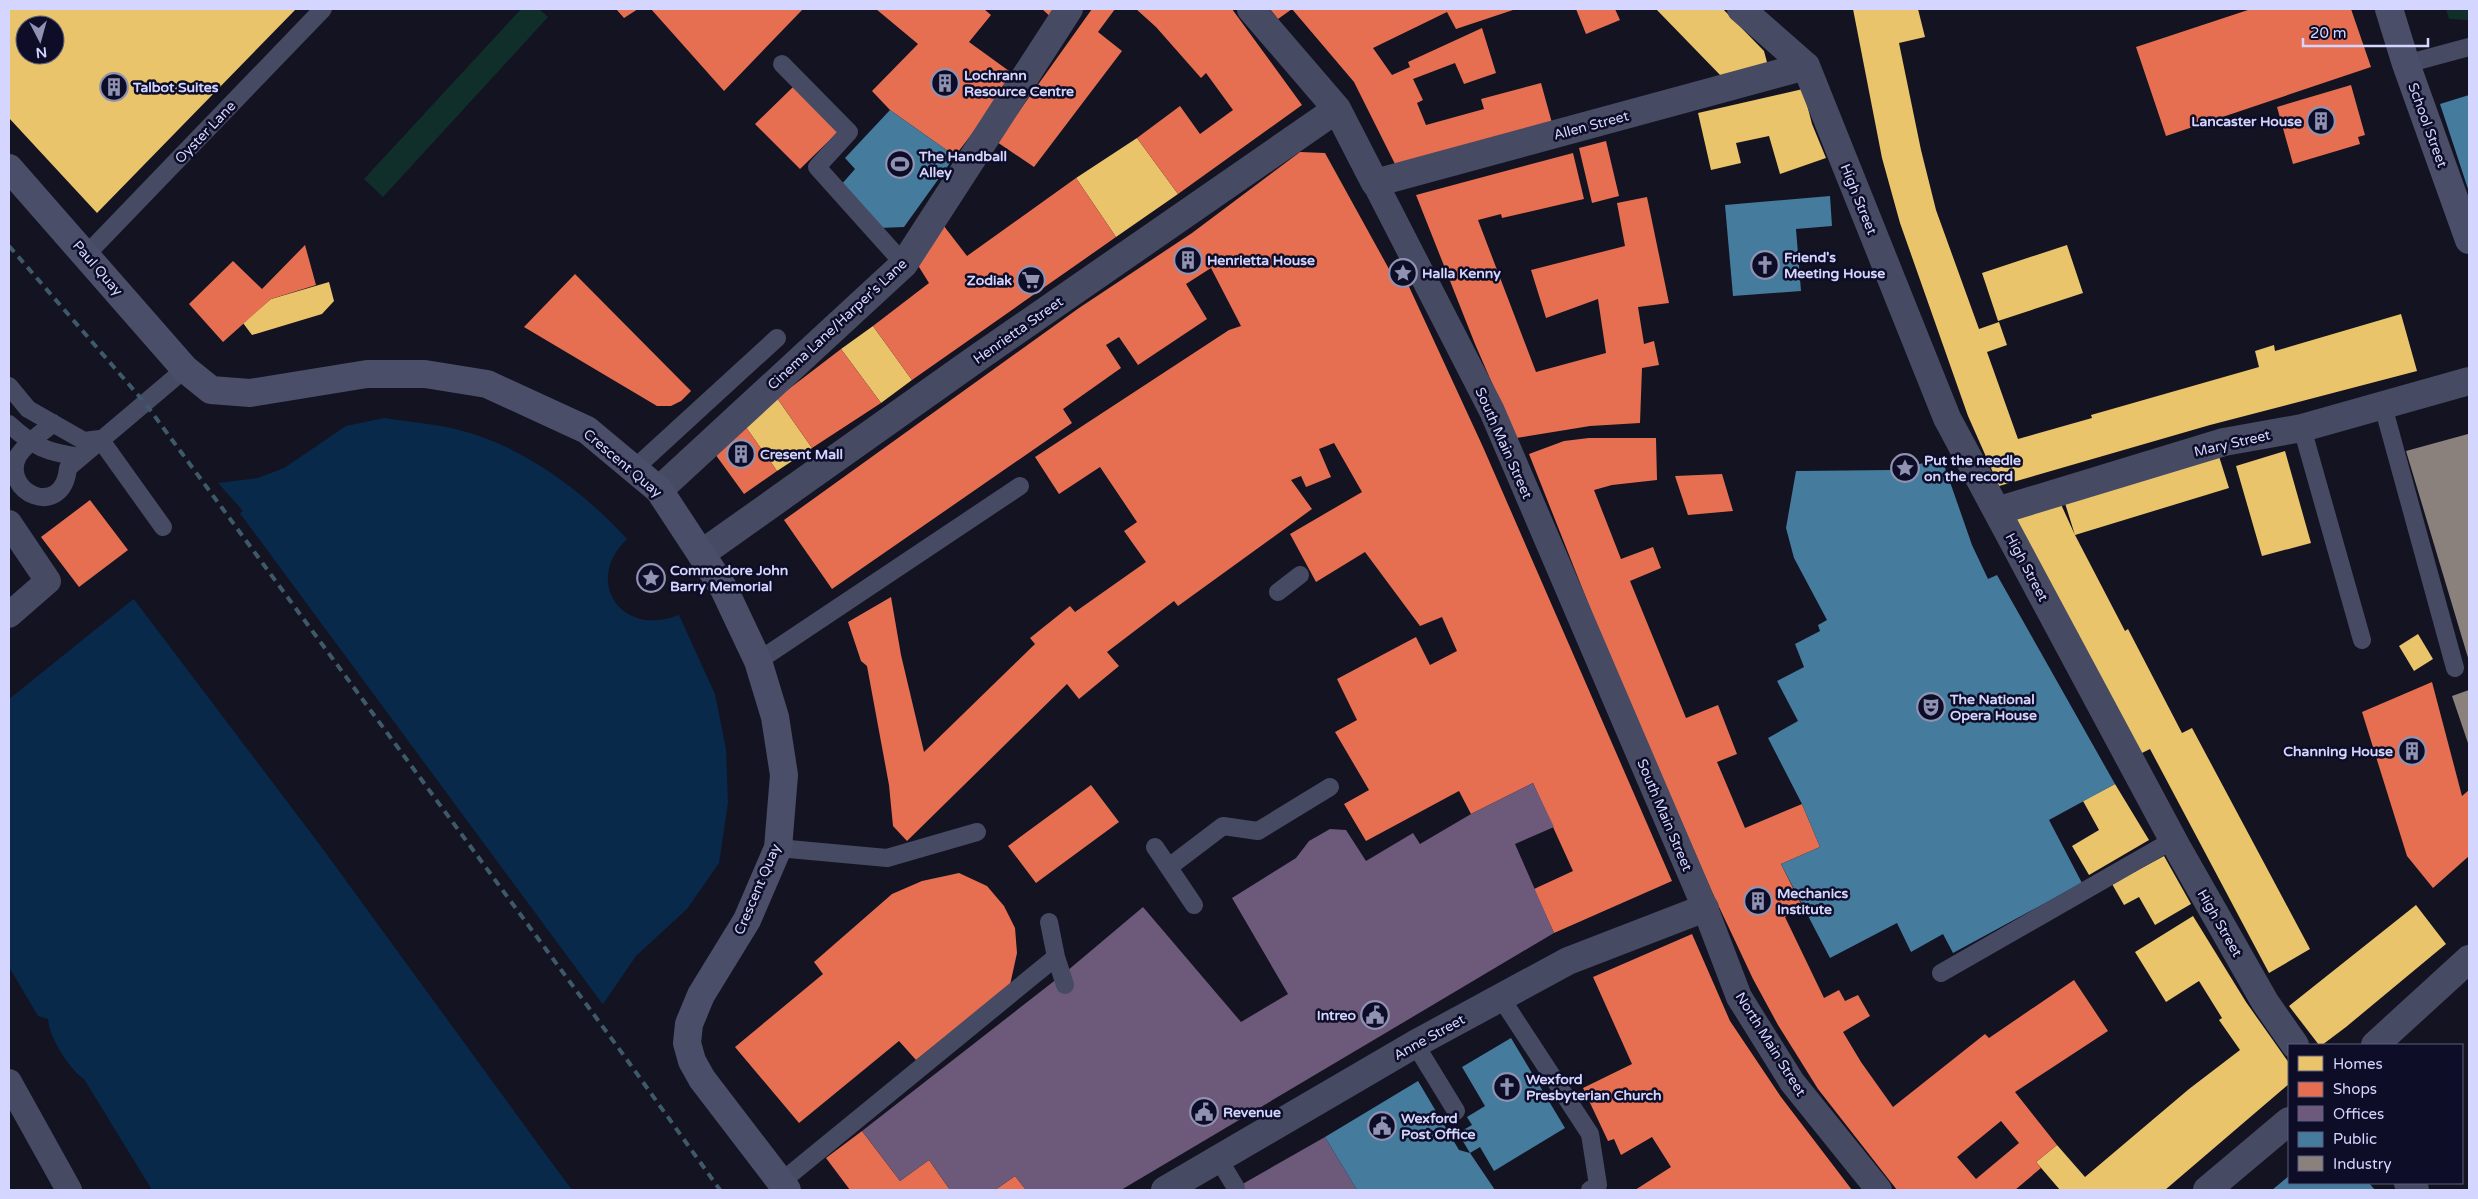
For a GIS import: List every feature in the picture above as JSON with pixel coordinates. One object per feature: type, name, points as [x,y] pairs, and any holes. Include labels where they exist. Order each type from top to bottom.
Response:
[{"type":"main road","name":"School Street","points":[[2389,9],[2406,64],[2469,240]]},
{"type":"main road","name":"Paul Quay","points":[[9,168],[185,369]]},
{"type":"main road","name":"Crescent Quay","points":[[185,369],[211,390],[250,393],[367,374],[425,374],[487,384],[587,430],[659,490],[724,589],[758,661],[775,717],[784,775],[778,848],[747,920],[701,995],[689,1024],[687,1043],[692,1061],[702,1079],[784,1186]]},
{"type":"street","name":"Cinema Lane/Harper's Lane","points":[[659,490],[904,264],[1069,9]]},
{"type":"street","name":"South Main Street","points":[[1251,9],[1337,109],[1492,411],[1704,908]]},
{"type":"street","points":[[1741,9],[1806,66]]},
{"type":"street","name":"Allen Street","points":[[1375,183],[1806,66]]},
{"type":"street","name":"High Street","points":[[1806,66],[1947,418],[2173,840],[2265,1002],[2294,1044]]},
{"type":"street","name":"Henrietta Street","points":[[701,554],[981,355],[1337,109]]},
{"type":"street","name":"Mary Street","points":[[1997,511],[2224,442],[2302,428],[2469,381]]},
{"type":"street","points":[[9,524],[48,581],[9,615]]},
{"type":"street","name":"Anne Street","points":[[1165,1190],[1218,1158],[1308,1113],[1415,1044],[1568,961],[1704,908]]},
{"type":"street","name":"North Main Street","points":[[1704,908],[1739,997],[1782,1067],[1879,1190]]},
{"type":"street","points":[[2377,1044],[2469,959]]},
{"type":"street","points":[[9,1082],[69,1190]]},
{"type":"street","points":[[2207,1190],[2288,1122]]},
{"type":"lane","name":"Oyster Lane","points":[[86,255],[323,9]]},
{"type":"lane","points":[[2406,64],[2469,47]]},
{"type":"lane","points":[[782,64],[849,132],[817,167],[904,264]]},
{"type":"lane","points":[[634,469],[777,338]]},
{"type":"lane","points":[[53,423],[19,455],[14,472],[20,488],[34,497],[51,496],[58,491],[64,485],[68,468],[185,369]]},
{"type":"lane","points":[[9,386],[28,409],[84,441],[100,439]]},
{"type":"lane","points":[[2383,406],[2455,668]]},
{"type":"lane","points":[[9,424],[31,442],[50,453],[80,457]]},
{"type":"lane","points":[[2302,428],[2362,640]]},
{"type":"lane","points":[[100,439],[163,527]]},
{"type":"lane","points":[[758,661],[1020,486]]},
{"type":"lane","points":[[1278,592],[1300,574]]},
{"type":"lane","points":[[1169,867],[1223,826],[1258,831],[1330,787]]},
{"type":"lane","points":[[778,848],[886,858],[977,832]]},
{"type":"lane","points":[[1941,972],[2173,840]]},
{"type":"lane","points":[[1155,847],[1194,905]]},
{"type":"lane","points":[[1049,922],[1056,957],[1065,985]]},
{"type":"lane","points":[[784,1186],[1056,957]]},
{"type":"lane","points":[[1501,998],[1590,1134],[1598,1185],[1590,1190]]},
{"type":"lane","points":[[1415,1044],[1456,1111]]},
{"type":"lane","points":[[1218,1158],[1236,1188]]},
{"type":"green space","points":[[521,9],[539,9],[548,17],[383,197],[364,179]]},
{"type":"green space","points":[[2446,9],[2469,9],[2469,20],[2449,19]]},
{"type":"water","points":[[384,418],[463,431],[509,448],[531,460],[573,489],[627,539],[614,555],[608,572],[609,588],[615,601],[625,612],[640,619],[658,620],[679,615],[715,694],[726,749],[728,803],[719,863],[687,909],[636,956],[603,1004],[528,1125],[538,1144],[572,1190],[152,1190],[84,1079],[72,1068],[61,1052],[52,1035],[48,1019],[38,1016],[9,967],[9,699],[243,511],[218,483],[258,478],[284,468],[346,426]]},
{"type":"pier","points":[[239,512],[604,1006],[531,1125],[540,1142],[538,1144],[320,845],[133,598]]},
{"type":"building: Homes","name":"Talbot Suites","points":[[9,9],[296,9],[97,213],[9,118]]},
{"type":"building: Homes","points":[[1656,9],[1723,9],[1764,51],[1768,66],[1722,77]]},
{"type":"building: Homes","points":[[1853,9],[1918,9],[1925,37],[1899,43],[1921,150],[1936,210],[1979,329],[1999,322],[2007,345],[1987,352],[2018,439],[2092,418],[2091,415],[2259,367],[2255,351],[2274,345],[2275,351],[2401,314],[2417,371],[2210,425],[1999,486],[1968,416],[1900,223],[1882,158]]},
{"type":"building: Homes","points":[[1803,89],[1812,124],[1826,158],[1780,174],[1769,136],[1736,143],[1741,163],[1711,170],[1698,113]]},
{"type":"building: Homes","points":[[1137,138],[1178,194],[1116,237],[1076,178]]},
{"type":"building: Homes","points":[[2067,245],[2083,293],[1998,321],[1982,273]]},
{"type":"building: Homes","points":[[329,282],[334,301],[322,314],[252,335],[243,323],[271,299]]},
{"type":"building: Homes","points":[[873,326],[912,380],[881,403],[841,349]]},
{"type":"building: Homes","points":[[777,398],[812,448],[777,471],[743,423]]},
{"type":"building: Homes","points":[[2217,450],[2229,488],[2075,535],[2063,497]]},
{"type":"building: Homes","points":[[2285,451],[2311,543],[2262,556],[2236,466]]},
{"type":"building: Homes","points":[[2059,500],[2125,631],[2128,629],[2182,733],[2192,728],[2310,949],[2269,973],[2150,749],[2134,757],[2012,521]]},
{"type":"building: Homes","points":[[2418,634],[2433,659],[2414,671],[2399,646]]},
{"type":"building: Homes","points":[[2115,784],[2149,840],[2089,875],[2072,846],[2099,830],[2083,801]]},
{"type":"building: Homes","points":[[2164,856],[2191,904],[2155,925],[2139,897],[2124,905],[2112,884]]},
{"type":"building: Homes","points":[[2416,905],[2446,944],[2323,1044],[2318,1044],[2289,1006]]},
{"type":"building: Homes","points":[[2193,916],[2246,1002],[2288,1062],[2288,1085],[2165,1190],[2060,1190],[2036,1162],[2057,1145],[2085,1177],[2189,1089],[2240,1050],[2219,1020],[2222,1018],[2199,981],[2166,1002],[2135,952]]},
{"type":"building: Shops","points":[[616,9],[638,9],[624,18]]},
{"type":"building: Shops","points":[[651,9],[803,9],[724,91]]},
{"type":"building: Shops","name":"Lochrann Resource Centre","points":[[876,9],[984,9],[991,15],[969,42],[1016,76],[955,156],[890,110],[872,91],[918,44]]},
{"type":"building: Shops","points":[[1042,9],[1061,9],[1053,19]]},
{"type":"building: Shops","points":[[1092,9],[1115,9],[1098,32],[1122,51],[1034,167],[997,142]]},
{"type":"building: Shops","points":[[1136,9],[1232,9],[1302,105],[1178,194],[1137,138],[1180,106],[1200,134],[1233,110],[1206,73],[1201,78],[1156,27]]},
{"type":"building: Shops","points":[[1270,9],[1292,9],[1278,19]]},
{"type":"building: Shops","points":[[1292,9],[1516,9],[1456,29],[1447,12],[1373,48],[1392,75],[1410,67],[1408,62],[1482,28],[1496,73],[1464,84],[1455,63],[1413,79],[1423,100],[1417,103],[1426,125],[1484,109],[1481,99],[1541,83],[1552,123],[1396,166],[1354,82]]},
{"type":"building: Shops","points":[[1576,9],[1615,9],[1620,20],[1586,34]]},
{"type":"building: Shops","points":[[2251,9],[2351,9],[2371,67],[2166,136],[2136,47]]},
{"type":"building: Shops","name":"Lancaster House","points":[[2351,85],[2365,135],[2358,137],[2360,144],[2293,164],[2277,107]]},
{"type":"building: Shops","points":[[793,87],[838,132],[800,169],[755,124]]},
{"type":"building: Shops","points":[[1606,141],[1619,196],[1592,203],[1579,148]]},
{"type":"building: Shops","points":[[1300,152],[1325,153],[1389,269],[1399,265],[1483,447],[1672,881],[1554,933],[1534,889],[1573,871],[1533,783],[1471,814],[1459,791],[1366,841],[1344,804],[1369,790],[1335,732],[1357,720],[1337,679],[1416,637],[1430,665],[1457,651],[1442,617],[1420,626],[1365,552],[1316,582],[1290,534],[1362,492],[1334,443],[1319,449],[1331,477],[1306,487],[1301,476],[1291,480],[1312,509],[1178,606],[1174,601],[1107,652],[1119,666],[1079,699],[1067,684],[907,841],[893,826],[889,785],[867,666],[861,661],[848,622],[891,597],[901,655],[924,752],[1035,644],[1030,638],[1070,606],[1075,612],[1146,562],[1124,531],[1137,522],[1100,467],[1059,494],[1035,457],[1229,330],[1241,326],[1211,268],[1186,284],[1207,319],[1138,365],[1119,337],[1106,345],[1121,368],[1063,409],[1072,423],[832,589],[784,520],[1079,308],[1192,233]]},
{"type":"building: Shops","points":[[1573,153],[1584,199],[1502,218],[1501,214],[1478,220],[1536,372],[1606,353],[1598,299],[1546,318],[1531,270],[1625,246],[1617,203],[1647,197],[1669,303],[1638,307],[1644,344],[1654,341],[1659,365],[1642,368],[1640,423],[1590,426],[1516,438],[1475,344],[1416,195]]},
{"type":"building: Shops","points":[[1076,178],[1116,237],[912,380],[873,326],[929,283],[914,259],[940,221],[967,256]]},
{"type":"building: Shops","points":[[305,245],[316,285],[271,299],[223,342],[189,304],[233,261],[262,289]]},
{"type":"building: Shops","points":[[575,274],[691,391],[681,401],[671,406],[657,406],[524,327]]},
{"type":"building: Shops","points":[[841,349],[881,403],[812,448],[777,398]]},
{"type":"building: Shops","name":"Cresent Mall","points":[[743,423],[777,471],[744,494],[710,447]]},
{"type":"building: Shops","points":[[1589,438],[1656,438],[1657,480],[1612,485],[1594,490],[1621,559],[1653,547],[1661,568],[1630,581],[1686,718],[1718,705],[1737,754],[1717,762],[1745,828],[1802,804],[1820,847],[1781,864],[1803,908],[1785,917],[1824,998],[1839,990],[1845,1001],[1858,995],[1870,1016],[1843,1032],[1861,1062],[1893,1107],[1985,1034],[1989,1038],[2074,980],[2108,1031],[2015,1092],[2057,1145],[2036,1162],[2041,1168],[2015,1190],[1897,1190],[1818,1089],[1778,1025],[1753,979],[1713,894],[1606,648],[1529,454],[1564,441]],"holes":[[[2001,1121],[2019,1143],[1976,1179],[1957,1157]]]},
{"type":"building: Shops","points":[[1722,474],[1733,511],[1688,515],[1675,476]]},
{"type":"building: Shops","points":[[90,500],[128,550],[79,587],[41,537]]},
{"type":"building: Shops","name":"Channing House","points":[[2432,682],[2462,796],[2469,790],[2469,856],[2433,888],[2407,856],[2362,712]]},
{"type":"building: Shops","points":[[1091,785],[1119,822],[1036,883],[1008,846]]},
{"type":"building: Shops","points":[[959,873],[987,886],[1004,906],[1015,928],[1017,953],[1010,985],[916,1060],[899,1041],[799,1123],[735,1047],[823,974],[814,962],[892,894],[922,881]]},
{"type":"building: Shops","points":[[1692,934],[1730,1021],[1781,1097],[1852,1190],[1635,1190],[1671,1167],[1652,1137],[1621,1155],[1614,1139],[1608,1141],[1583,1088],[1632,1064],[1593,977]]},
{"type":"building: Shops","points":[[862,1131],[900,1181],[929,1160],[950,1190],[850,1190],[826,1158]]},
{"type":"building: Shops","points":[[1015,1176],[1026,1190],[995,1190]]},
{"type":"building: Offices","points":[[1533,783],[1554,827],[1515,844],[1554,933],[1121,1190],[1026,1190],[1015,1176],[995,1190],[950,1190],[929,1160],[900,1181],[862,1131],[1067,971],[1143,907],[1241,1022],[1288,994],[1232,898],[1296,858],[1309,841],[1330,829],[1346,830],[1366,861],[1413,833],[1420,844],[1471,814]]},
{"type":"building: Offices","points":[[1325,1137],[1357,1190],[1232,1190]]},
{"type":"building: Public","points":[[2469,95],[2469,192],[2440,104]]},
{"type":"building: Public","name":"The Handball Alley","points":[[890,110],[955,156],[904,227],[879,228],[840,186],[855,169],[845,158]]},
{"type":"building: Public","name":"Friend's Meeting House","points":[[1830,196],[1832,226],[1796,229],[1801,291],[1733,296],[1725,205]]},
{"type":"building: Public","name":"The National Opera House","points":[[1942,459],[1972,545],[1988,579],[1997,575],[2115,784],[2049,820],[2082,883],[1953,953],[1943,934],[1911,952],[1897,923],[1830,958],[1781,864],[1820,847],[1802,804],[1768,738],[1798,721],[1777,681],[1804,667],[1795,644],[1820,631],[1818,625],[1827,620],[1794,558],[1786,528],[1796,471],[1892,470]]},
{"type":"building: Public","name":"Wexford Presbyterian Church","points":[[1511,1038],[1565,1128],[1494,1171],[1480,1147],[1470,1153],[1458,1133],[1472,1125],[1467,1117],[1485,1106],[1462,1067]]},
{"type":"building: Public","points":[[1418,1081],[1459,1150],[1470,1153],[1495,1190],[1357,1190],[1325,1137]]},
{"type":"building: Public","points":[[2288,1177],[2288,1184],[2370,1184],[2375,1190],[2272,1190]]},
{"type":"building: Industry","points":[[2468,434],[2469,439],[2469,661],[2406,451]]},
{"type":"building: Industry","points":[[2469,690],[2469,746],[2452,696]]},
{"type":"railway","points":[[9,246],[145,403],[625,1057],[720,1190]]},
{"type":"place","name":"Lochrann Resource Centre","points":[[945,83]]},
{"type":"place","name":"Talbot Suites","points":[[114,87]]},
{"type":"place","name":"Lancaster House","points":[[2321,121]]},
{"type":"place","name":"The Handball Alley","points":[[900,164]]},
{"type":"place","name":"Henrietta House","points":[[1188,260]]},
{"type":"place","name":"Friend's Meeting House","points":[[1765,265]]},
{"type":"place","name":"Halla Kenny","points":[[1403,273]]},
{"type":"place","name":"Zodiak","points":[[1031,280]]},
{"type":"place","name":"Cresent Mall","points":[[741,454]]},
{"type":"place","name":"Put the needle on the record","points":[[1905,468]]},
{"type":"place","name":"Commodore John Barry Memorial","points":[[651,578]]},
{"type":"place","name":"The National Opera House","points":[[1931,707]]},
{"type":"place","name":"Channing House","points":[[2412,751]]},
{"type":"place","name":"Mechanics Institute","points":[[1758,901]]},
{"type":"place","name":"Intreo","points":[[1375,1015]]},
{"type":"place","name":"Wexford Presbyterian Church","points":[[1507,1087]]},
{"type":"place","name":"Revenue","points":[[1204,1112]]},
{"type":"place","name":"Wexford Post Office","points":[[1382,1126]]}]
